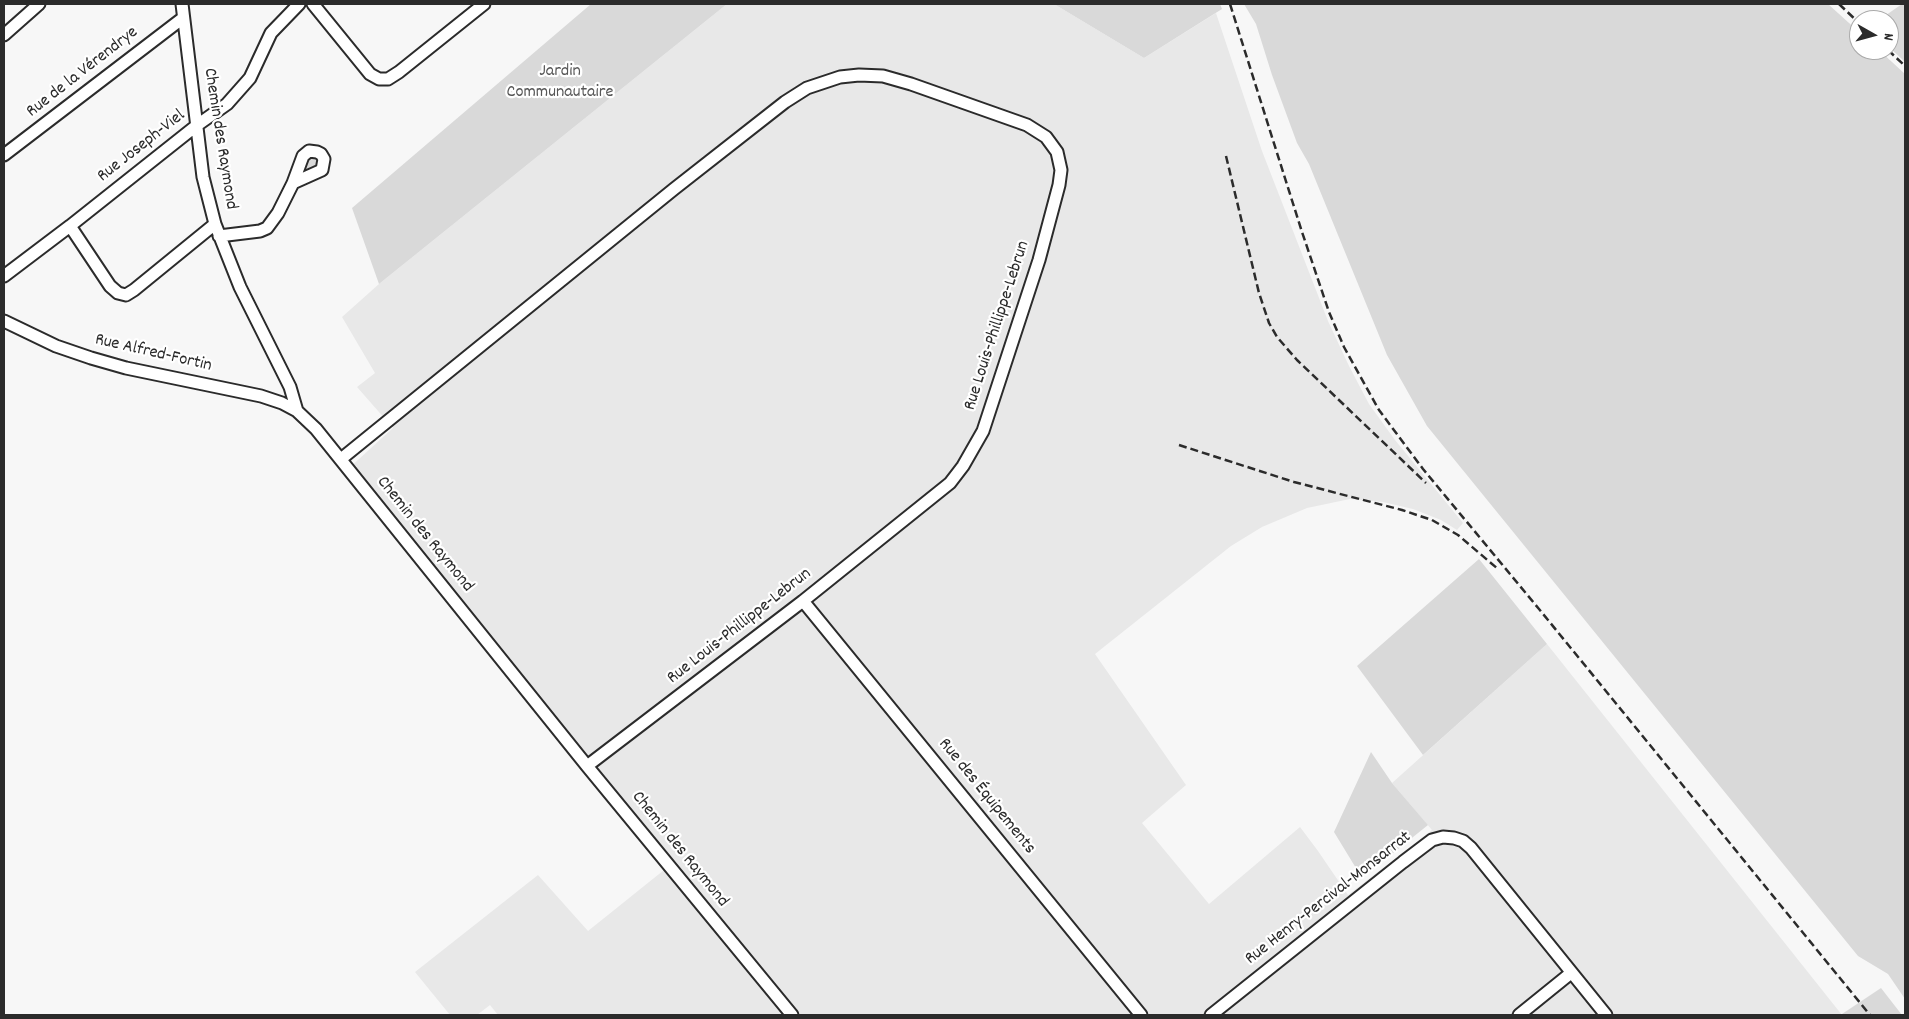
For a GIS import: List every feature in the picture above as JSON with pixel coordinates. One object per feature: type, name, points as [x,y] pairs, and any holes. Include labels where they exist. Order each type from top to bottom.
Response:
[{"type":"street","points":[[4,35],[39,4]]},
{"type":"street","name":"Chemin des Raymond","points":[[182,4],[196,126],[204,177],[219,236],[240,287],[290,387],[297,411],[316,429],[341,459],[587,766],[792,1015]]},
{"type":"street","name":"Rue Joseph-Viel","points":[[4,276],[196,126],[227,104],[250,78],[271,34],[299,4]]},
{"type":"street","points":[[313,4],[370,74],[379,79],[388,79],[484,4]]},
{"type":"street","name":"Rue de la Vérendrye","points":[[4,155],[183,18]]},
{"type":"street","name":"Rue Louis-Phillippe-Lebrun","points":[[341,459],[674,189],[785,102],[807,88],[840,77],[859,75],[883,76],[1027,124],[1046,136],[1057,152],[1061,170],[1059,185],[1039,260],[983,431],[963,466],[950,483],[803,601],[587,766]]},
{"type":"street","points":[[219,236],[267,228],[278,213],[293,183]]},
{"type":"street","points":[[70,226],[110,286],[118,293],[126,295],[216,224]]},
{"type":"street","name":"Rue Alfred-Fortin","points":[[4,322],[56,346],[91,358],[126,368],[261,396],[282,403],[297,411]]},
{"type":"street","name":"Rue des Équipements","points":[[803,601],[1141,1015]]},
{"type":"street","name":"Rue Henry-Percival-Monsarrat","points":[[1211,1015],[1403,862],[1432,840],[1443,837],[1463,841],[1471,848],[1606,1015]]},
{"type":"street","points":[[1519,1015],[1571,973]]},
{"type":"shaded area","points":[[727,4],[1054,4],[1144,58],[1216,13],[1262,151],[1328,321],[1349,366],[1369,404],[1395,440],[1463,523],[1457,530],[1441,520],[1413,509],[1383,502],[1350,499],[1307,508],[1262,527],[1231,546],[1095,654],[1186,785],[1142,823],[1209,904],[1300,827],[1348,895],[1432,830],[1392,783],[1547,644],[1842,1015],[498,1015],[490,1005],[477,1015],[450,1015],[415,972],[538,875],[588,931],[669,866],[348,469],[393,428],[357,387],[375,373],[342,317],[379,284]]},
{"type":"green space","name":"Jardin Communautaire","points":[[591,4],[727,4],[379,284],[352,208]]},
{"type":"green space","points":[[1054,4],[1220,4],[1222,9],[1144,58]]},
{"type":"green space","points":[[1244,4],[1828,4],[1849,23],[1849,60],[1890,60],[1905,74],[1905,999],[1888,974],[1858,956],[1427,426],[1387,355],[1309,164],[1297,143],[1256,24]]},
{"type":"green space","points":[[1905,4],[1905,62],[1899,56],[1899,10],[1893,10]]},
{"type":"green space","points":[[309,157],[319,157],[319,165],[309,171],[304,171],[304,165]]},
{"type":"green space","points":[[1479,559],[1547,644],[1423,755],[1357,666]]},
{"type":"green space","points":[[1371,752],[1392,783],[1428,825],[1362,878],[1334,832]]},
{"type":"green space","points":[[1881,988],[1902,1015],[1842,1014]]},
{"type":"railway","points":[[1230,4],[1329,312],[1344,347],[1379,410],[1423,469],[1870,1015]]},
{"type":"railway","points":[[1839,4],[1849,14]]},
{"type":"railway","points":[[1899,60],[1905,66]]},
{"type":"railway","points":[[1226,156],[1259,293],[1269,323],[1277,337],[1297,360],[1426,483]]},
{"type":"railway","points":[[1179,445],[1294,482],[1402,510],[1432,520],[1458,535],[1498,569]]}]
